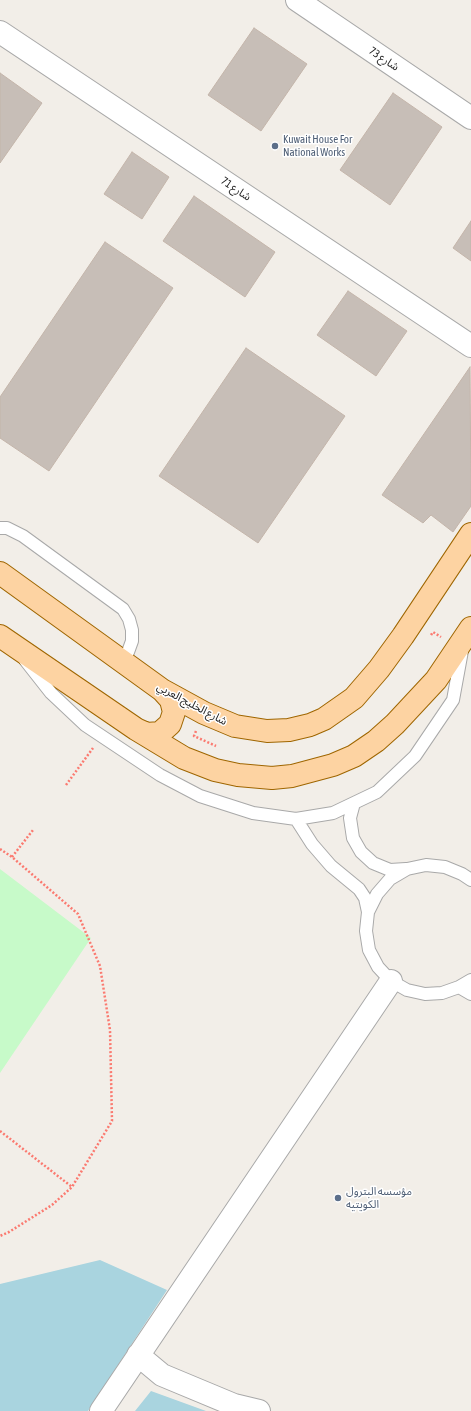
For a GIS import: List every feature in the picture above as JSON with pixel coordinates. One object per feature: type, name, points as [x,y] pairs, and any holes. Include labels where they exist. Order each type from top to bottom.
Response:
[{"type":"main road","name":"شارع الخليج العربي","points":[[0,573],[162,690],[204,713],[235,726],[267,731],[289,730],[310,725],[324,719],[354,698],[379,669],[471,534]]},
{"type":"main road","points":[[6,641],[136,729],[184,758],[215,770],[238,775],[272,778],[311,772],[354,756],[376,741],[395,724],[436,680],[464,639]]},
{"type":"main road","points":[[136,729],[147,734],[154,734],[160,733],[170,724],[174,712],[171,700],[162,690]]},
{"type":"street","name":"شارع 73","points":[[296,0],[471,118]]},
{"type":"street","name":"شارع 71","points":[[0,32],[471,346]]},
{"type":"street","points":[[101,1411],[392,981]]},
{"type":"street","points":[[138,1355],[162,1375],[234,1405],[259,1411]]},
{"type":"lane","points":[[0,528],[7,528],[23,536],[122,609],[129,619],[132,635],[128,652],[121,661]]},
{"type":"lane","points":[[6,641],[51,693],[85,725],[160,775],[200,796],[253,813],[296,820],[333,813],[377,792],[415,756],[453,700],[464,639]]},
{"type":"lane","points":[[354,803],[350,818],[353,838],[360,852],[373,863],[390,870],[407,869],[426,865],[445,867],[462,874],[471,880]]},
{"type":"lane","points":[[296,820],[312,844],[331,866],[359,889],[365,898],[368,912],[366,931],[369,950],[378,967],[392,981],[407,990],[425,994],[442,993],[459,988],[471,980]]},
{"type":"lane","points":[[368,912],[377,894],[390,879],[407,869]]},
{"type":"lane","points":[[459,988],[471,994]]},
{"type":"path","points":[[429,638],[434,632],[464,639]]},
{"type":"path","points":[[66,785],[102,736]]},
{"type":"path","points":[[12,856],[33,830]]},
{"type":"path","points":[[0,849],[12,856],[78,914],[100,966],[110,1030],[112,1121],[72,1186],[52,1205],[0,1236]]},
{"type":"path","points":[[0,1131],[72,1186]]},
{"type":"green space","points":[[0,869],[91,938],[0,1073]]},
{"type":"water","points":[[100,1260],[167,1290],[88,1411],[0,1411],[0,1284]]},
{"type":"water","points":[[151,1391],[206,1411],[135,1411]]},
{"type":"building","points":[[254,28],[307,64],[261,131],[208,95]]},
{"type":"building","points":[[0,73],[42,103],[0,163]]},
{"type":"building","points":[[393,93],[442,127],[390,205],[340,170]]},
{"type":"building","points":[[132,152],[169,177],[142,219],[104,194]]},
{"type":"building","points":[[194,196],[275,252],[245,297],[163,241]]},
{"type":"building","points":[[471,221],[471,261],[453,248]]},
{"type":"building","points":[[105,242],[173,288],[49,471],[0,438],[0,397]]},
{"type":"building","points":[[348,291],[407,331],[376,376],[317,335]]},
{"type":"building","points":[[246,348],[345,416],[258,543],[159,476]]},
{"type":"building","points":[[470,367],[471,506],[453,532],[431,515],[423,523],[382,495]]},
{"type":"place","name":"Kuwait House For National Works","points":[[275,146]]},
{"type":"place","name":"مؤسسه البترول الكويتيه","points":[[338,1198]]}]
